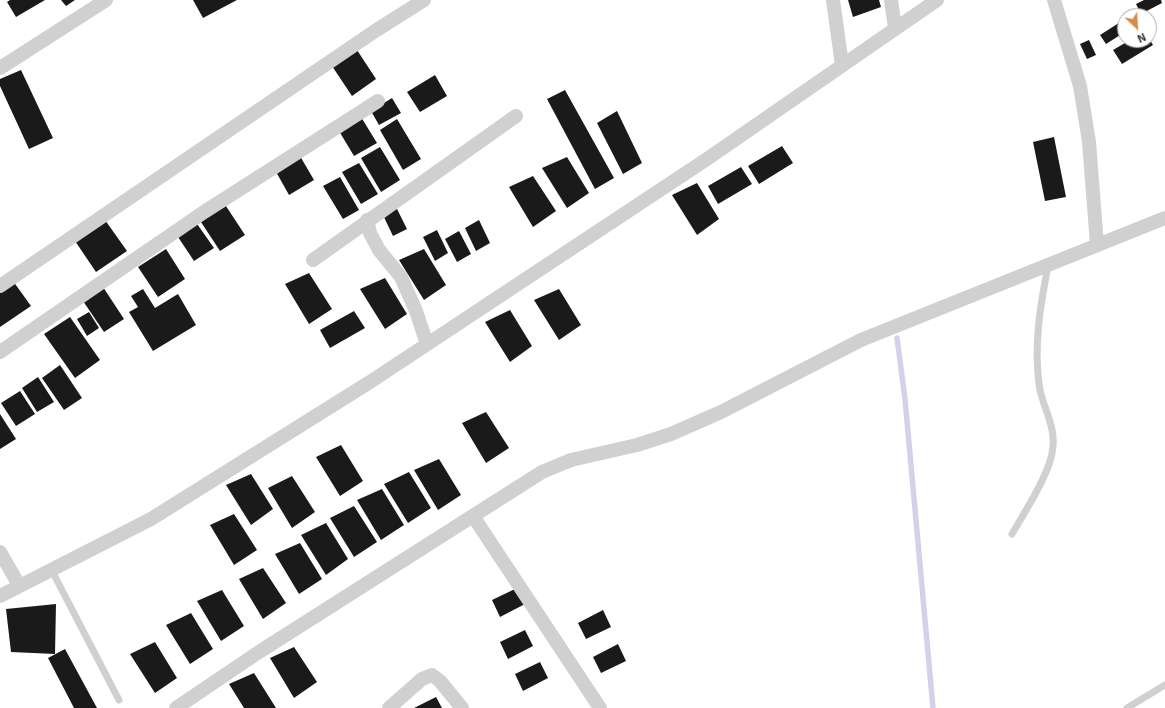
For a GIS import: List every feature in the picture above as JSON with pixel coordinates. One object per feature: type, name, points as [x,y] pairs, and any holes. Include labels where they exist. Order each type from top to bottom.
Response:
[{"type":"street","points":[[0,68],[106,0]]},
{"type":"street","points":[[0,286],[375,31],[424,0]]},
{"type":"street","points":[[833,0],[842,65]]},
{"type":"street","points":[[891,0],[895,28]]},
{"type":"street","points":[[0,596],[151,518],[370,382],[707,159],[937,0]]},
{"type":"street","points":[[1054,0],[1080,86],[1089,142],[1097,246]]},
{"type":"street","points":[[0,352],[204,212],[378,101]]},
{"type":"street","points":[[313,260],[367,220],[516,116]]},
{"type":"street","points":[[176,708],[542,472],[571,460],[638,445],[671,434],[721,412],[861,340],[1165,218]]},
{"type":"street","points":[[367,220],[370,233],[379,250],[401,276],[416,311],[427,344]]},
{"type":"street","points":[[473,516],[600,708]]},
{"type":"street","points":[[0,552],[19,585]]},
{"type":"street","points":[[389,708],[422,679],[432,675],[440,681],[462,708]]},
{"type":"lane","points":[[1012,534],[1047,469],[1053,447],[1052,426],[1040,391],[1037,333],[1040,303],[1048,266]]},
{"type":"lane","points":[[51,570],[119,700]]},
{"type":"lane","points":[[1127,708],[1165,685]]},
{"type":"building","points":[[10,0],[45,0],[16,17],[7,2]]},
{"type":"building","points":[[61,0],[75,0],[66,6]]},
{"type":"building","points":[[193,0],[237,0],[203,18]]},
{"type":"building","points":[[848,0],[879,0],[881,7],[853,17]]},
{"type":"building","points":[[1144,0],[1161,0],[1162,3],[1152,8],[1138,8],[1136,4]]},
{"type":"building","points":[[1117,24],[1117,37],[1106,44],[1100,35]]},
{"type":"building","points":[[1089,40],[1096,55],[1087,59],[1080,44]]},
{"type":"building","points":[[1117,48],[1148,48],[1122,64],[1113,50]]},
{"type":"building","points":[[357,50],[376,79],[352,96],[332,66]]},
{"type":"building","points":[[21,70],[53,138],[29,149],[0,86],[0,79]]},
{"type":"building","points":[[435,75],[447,96],[420,112],[407,92]]},
{"type":"building","points":[[565,90],[614,178],[595,189],[547,99]]},
{"type":"building","points":[[392,98],[401,113],[379,125],[371,111]]},
{"type":"building","points":[[617,111],[642,163],[623,174],[597,123]]},
{"type":"building","points":[[361,117],[377,143],[354,156],[339,131]]},
{"type":"building","points":[[397,119],[421,159],[403,170],[380,130]]},
{"type":"building","points":[[1054,137],[1066,197],[1045,201],[1033,142]]},
{"type":"building","points":[[782,146],[793,163],[759,184],[748,166]]},
{"type":"building","points":[[380,147],[400,180],[381,192],[361,158]]},
{"type":"building","points":[[300,156],[314,180],[289,195],[275,170]]},
{"type":"building","points":[[567,157],[589,193],[567,208],[542,168]]},
{"type":"building","points":[[359,163],[378,194],[361,204],[342,172]]},
{"type":"building","points":[[741,167],[752,184],[718,204],[708,186]]},
{"type":"building","points":[[533,176],[556,211],[533,227],[509,187]]},
{"type":"building","points":[[340,177],[359,210],[343,219],[323,186]]},
{"type":"building","points":[[697,183],[719,219],[697,235],[672,195]]},
{"type":"building","points":[[224,203],[245,235],[220,251],[199,219]]},
{"type":"building","points":[[395,205],[407,229],[393,236],[382,213]]},
{"type":"building","points":[[105,220],[127,251],[96,272],[75,241]]},
{"type":"building","points":[[479,220],[490,243],[476,251],[465,228]]},
{"type":"building","points":[[195,221],[214,248],[194,261],[176,234]]},
{"type":"building","points":[[437,230],[448,253],[435,261],[423,237]]},
{"type":"building","points":[[459,231],[471,254],[457,262],[445,239]]},
{"type":"building","points":[[166,249],[185,279],[158,297],[138,267]]},
{"type":"building","points":[[424,249],[446,285],[424,300],[399,260]]},
{"type":"building","points":[[309,273],[332,309],[309,324],[285,284]]},
{"type":"building","points":[[385,278],[407,314],[385,329],[360,289]]},
{"type":"building","points":[[13,281],[31,306],[0,327],[0,290]]},
{"type":"building","points":[[103,287],[124,319],[104,332],[83,301]]},
{"type":"building","points":[[143,289],[155,308],[178,294],[196,325],[153,351],[129,312],[138,307],[131,296]]},
{"type":"building","points":[[559,289],[581,325],[559,340],[534,300]]},
{"type":"building","points":[[510,310],[532,346],[510,362],[485,322]]},
{"type":"building","points":[[354,311],[365,328],[330,348],[320,330]]},
{"type":"building","points":[[89,312],[99,328],[87,336],[77,319]]},
{"type":"building","points":[[70,317],[100,360],[75,378],[44,334]]},
{"type":"building","points":[[60,365],[82,398],[64,410],[42,378]]},
{"type":"building","points":[[38,377],[54,402],[37,412],[22,388]]},
{"type":"building","points":[[20,391],[35,414],[16,426],[1,403]]},
{"type":"building","points":[[486,412],[509,448],[486,463],[462,423]]},
{"type":"building","points":[[0,414],[16,439],[0,449]]},
{"type":"building","points":[[341,445],[363,481],[340,496],[316,457]]},
{"type":"building","points":[[439,459],[461,495],[438,510],[414,470]]},
{"type":"building","points":[[409,472],[431,508],[408,523],[384,484]]},
{"type":"building","points":[[251,474],[273,509],[251,525],[226,485]]},
{"type":"building","points":[[292,476],[315,512],[292,528],[268,488]]},
{"type":"building","points":[[382,489],[404,525],[381,540],[357,500]]},
{"type":"building","points":[[354,506],[377,542],[354,557],[330,518]]},
{"type":"building","points":[[234,514],[257,550],[234,565],[210,525]]},
{"type":"building","points":[[326,523],[348,559],[326,575],[301,535]]},
{"type":"building","points":[[300,543],[322,579],[299,594],[275,554]]},
{"type":"building","points":[[263,568],[286,603],[263,619],[239,579]]},
{"type":"building","points":[[517,588],[525,604],[500,617],[492,600]]},
{"type":"building","points":[[222,590],[244,626],[221,641],[197,601]]},
{"type":"building","points":[[56,604],[55,654],[11,652],[6,609]]},
{"type":"building","points":[[603,610],[611,627],[586,639],[578,623]]},
{"type":"building","points":[[191,613],[213,649],[190,664],[166,625]]},
{"type":"building","points":[[525,630],[533,646],[508,659],[500,642]]},
{"type":"building","points":[[155,642],[177,678],[155,693],[130,654]]},
{"type":"building","points":[[618,644],[626,661],[601,673],[593,657]]},
{"type":"building","points":[[294,647],[317,682],[294,698],[270,658]]},
{"type":"building","points":[[65,649],[97,708],[74,708],[48,658]]},
{"type":"building","points":[[540,662],[548,678],[523,691],[515,674]]},
{"type":"building","points":[[254,673],[276,708],[244,708],[229,684]]},
{"type":"building","points":[[436,697],[442,708],[414,708]]},
{"type":"waterway","points":[[897,338],[905,399],[933,708]]}]
